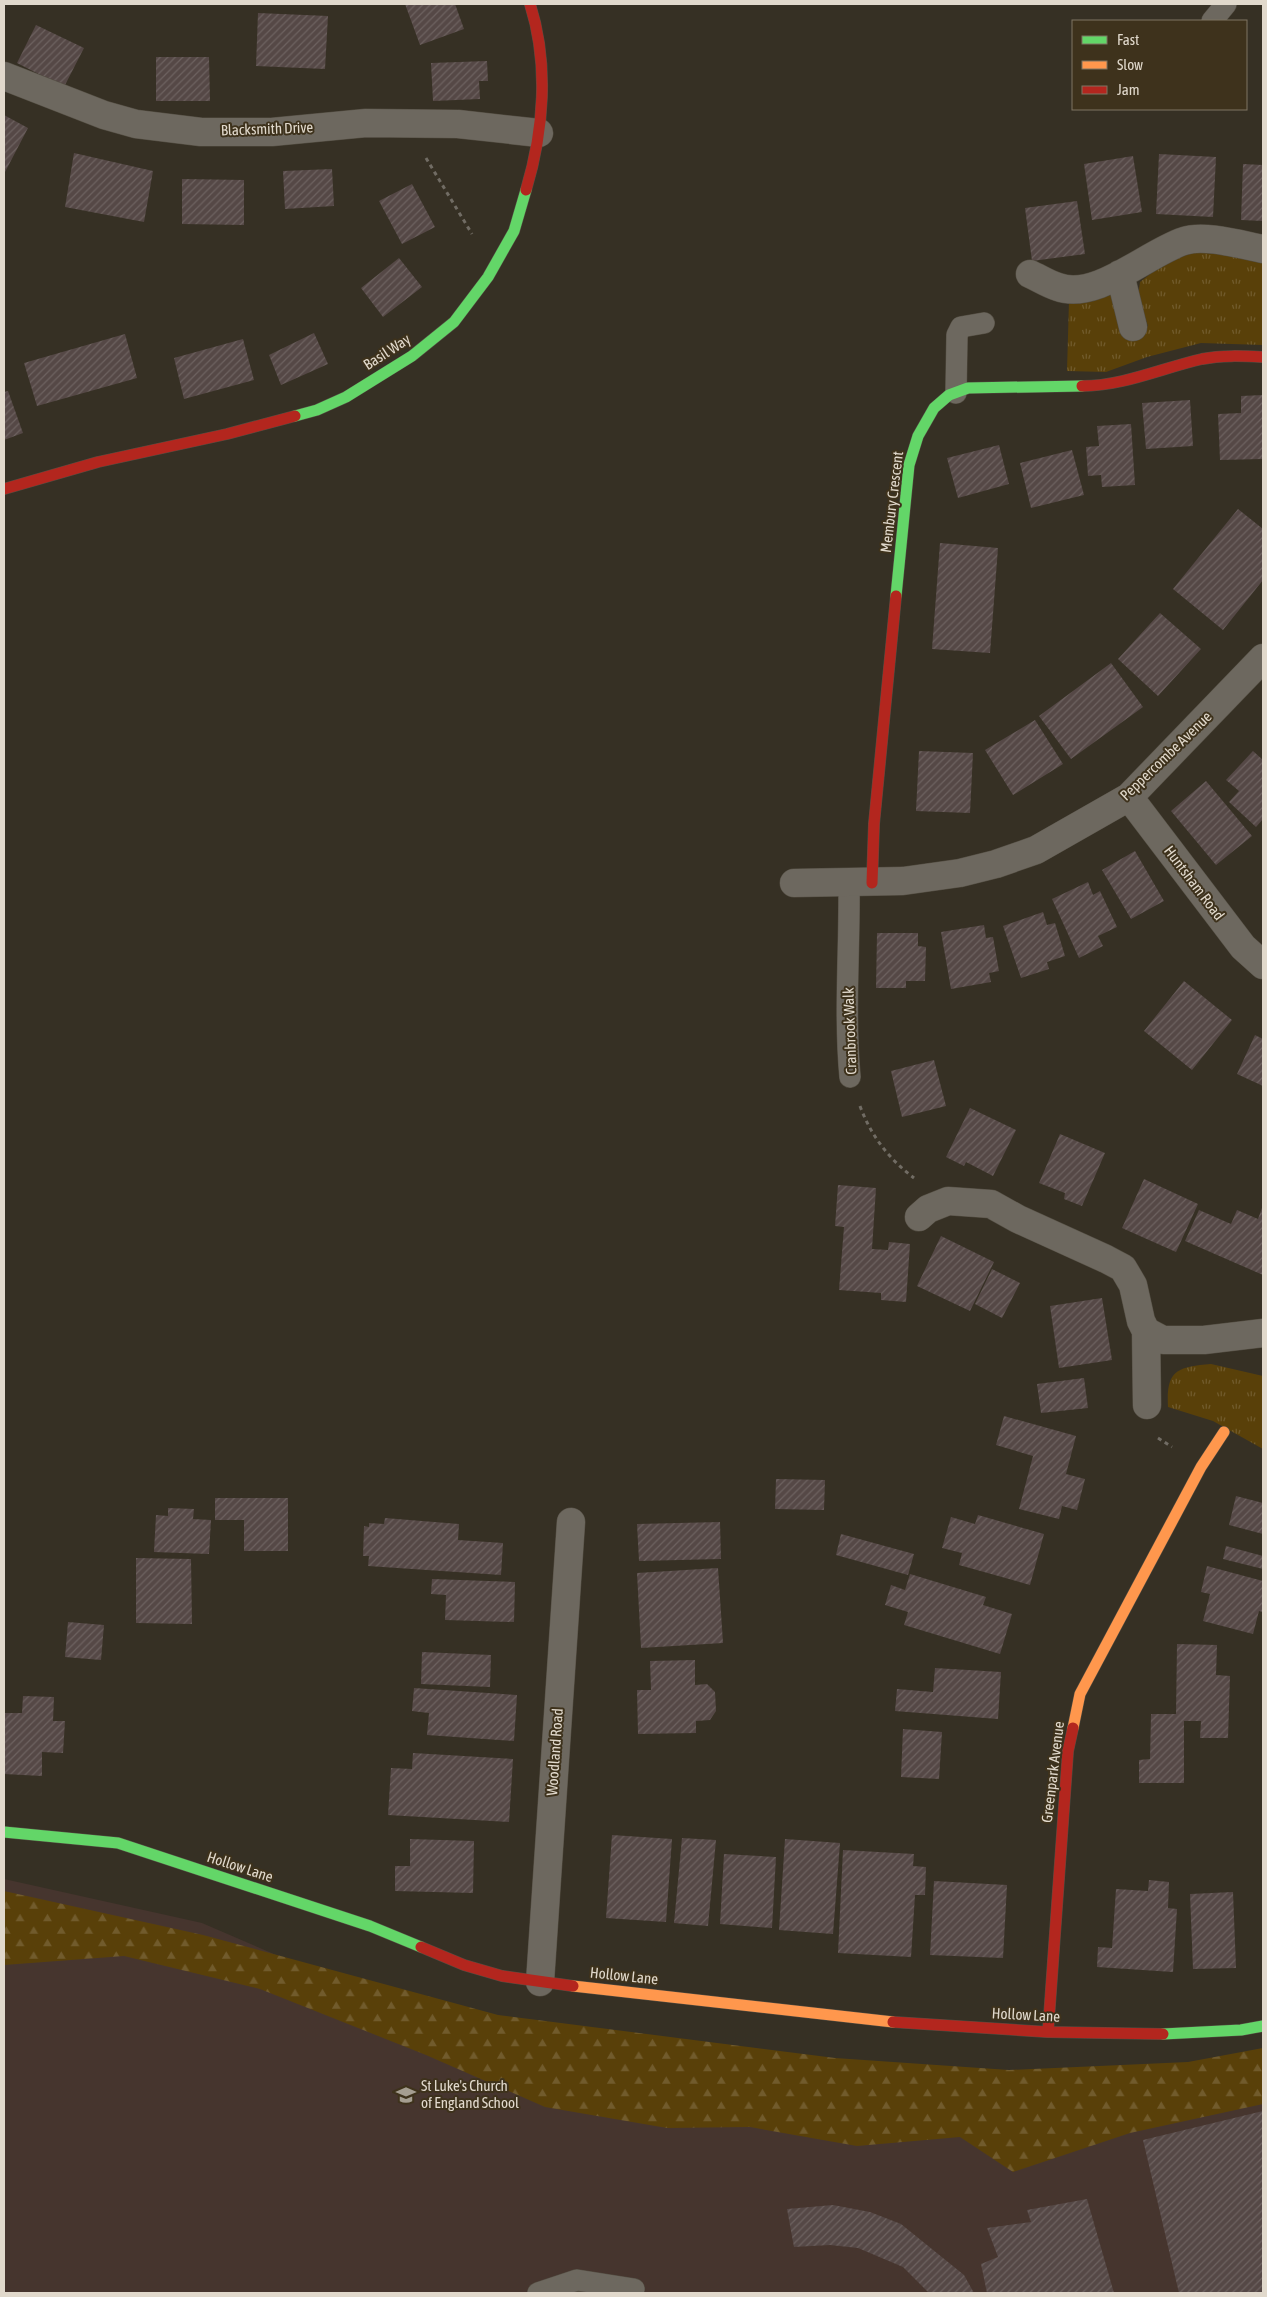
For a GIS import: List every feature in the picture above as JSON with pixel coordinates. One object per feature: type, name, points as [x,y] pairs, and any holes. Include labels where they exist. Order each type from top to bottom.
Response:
[{"type":"street","name":"Basil Way","points":[[4,489],[98,462],[226,434],[317,410],[346,396],[412,356],[454,322],[493,269],[514,231],[534,164],[543,95],[538,29],[530,4]]},
{"type":"street","name":"Blacksmith Drive","points":[[4,76],[104,115],[136,124],[201,132],[272,132],[366,123],[458,124],[538,133]]},
{"type":"street","points":[[1030,274],[1059,288],[1080,290],[1101,284],[1186,240],[1220,240],[1263,249]]},
{"type":"street","points":[[1120,274],[1133,327]]},
{"type":"street","name":"Membury Crescent","points":[[861,882],[874,824],[909,465],[918,436],[935,407],[956,393],[968,388],[1103,386],[1202,359],[1230,356],[1263,357]]},
{"type":"street","name":"Peppercombe Avenue","points":[[794,883],[861,882],[960,873],[996,864],[1036,850],[1129,797],[1263,658]]},
{"type":"street","name":"Huntsham Road","points":[[1129,797],[1243,947],[1263,964]]},
{"type":"street","points":[[919,1217],[928,1209],[948,1201],[991,1204],[1018,1219],[1124,1268],[1133,1285],[1141,1321],[1146,1331],[1147,1405]]},
{"type":"street","points":[[1146,1331],[1163,1340],[1180,1341],[1263,1334]]},
{"type":"street","name":"Greenpark Avenue","points":[[1048,2032],[1068,1751],[1080,1694],[1201,1467],[1224,1432]]},
{"type":"street","name":"Woodland Road","points":[[540,1982],[571,1522]]},
{"type":"street","name":"Hollow Lane","points":[[4,1832],[118,1843],[370,1926],[464,1965],[502,1976],[540,1982],[910,2024],[1048,2032],[1172,2034],[1241,2030],[1263,2026]]},
{"type":"lane","points":[[1213,20],[1226,4]]},
{"type":"lane","points":[[956,393],[957,335],[961,327],[984,323]]},
{"type":"lane","name":"Cranbrook Walk","points":[[850,1077],[847,1005],[850,947],[861,882]]},
{"type":"lane","points":[[538,2293],[577,2280],[634,2289]]},
{"type":"path","points":[[406,124],[493,269]]},
{"type":"path","name":"Cranbrook Walk","points":[[850,1077],[866,1123],[890,1158],[948,1201]]},
{"type":"path","points":[[1147,1405],[1145,1417],[1155,1436],[1201,1467]]},
{"type":"shaded area","name":"St Luke's Church of England School","points":[[4,1879],[202,1923],[425,2019],[909,2115],[1263,2069],[1263,2293],[4,2293]]},
{"type":"green space","points":[[1195,252],[1228,253],[1263,262],[1263,345],[1201,343],[1147,357],[1106,372],[1067,371],[1069,301],[1109,294],[1115,298],[1126,334],[1148,326],[1138,296],[1140,282],[1164,263]]},
{"type":"green space","points":[[1211,1364],[1263,1376],[1263,1449],[1213,1421],[1168,1407],[1169,1385],[1176,1373],[1182,1369]]},
{"type":"green space","points":[[4,1891],[203,1935],[498,2015],[835,2058],[1009,2070],[1188,2062],[1263,2048],[1263,2104],[1130,2133],[1013,2172],[960,2137],[857,2146],[750,2127],[667,2128],[545,2107],[426,2055],[260,1989],[124,1956],[4,1965]]},
{"type":"building","points":[[405,4],[455,4],[464,29],[420,45]]},
{"type":"building","points":[[258,13],[328,16],[325,69],[256,66]]},
{"type":"building","points":[[36,25],[84,48],[64,87],[17,63]]},
{"type":"building","points":[[156,57],[209,57],[210,101],[156,101]]},
{"type":"building","points":[[487,61],[488,81],[479,81],[480,99],[433,101],[431,63]]},
{"type":"building","points":[[4,115],[28,128],[4,174]]},
{"type":"building","points":[[74,153],[153,171],[144,222],[65,207]]},
{"type":"building","points":[[1159,154],[1216,157],[1213,217],[1156,214]]},
{"type":"building","points":[[1133,156],[1142,212],[1092,220],[1084,164]]},
{"type":"building","points":[[1243,164],[1263,165],[1263,221],[1241,220]]},
{"type":"building","points":[[332,169],[334,206],[285,209],[283,171]]},
{"type":"building","points":[[182,179],[244,180],[244,225],[182,224]]},
{"type":"building","points":[[412,184],[435,227],[402,244],[379,201]]},
{"type":"building","points":[[1077,201],[1085,254],[1032,261],[1025,208]]},
{"type":"building","points":[[399,258],[422,287],[383,317],[361,288]]},
{"type":"building","points":[[314,333],[328,364],[281,385],[269,355]]},
{"type":"building","points":[[125,334],[137,378],[37,406],[24,363]]},
{"type":"building","points":[[243,339],[254,380],[184,399],[174,358]]},
{"type":"building","points":[[8,391],[23,433],[4,440],[4,392]]},
{"type":"building","points":[[1263,395],[1263,459],[1220,460],[1218,414],[1241,413],[1241,396]]},
{"type":"building","points":[[1190,400],[1193,446],[1146,449],[1142,403]]},
{"type":"building","points":[[1131,424],[1135,485],[1102,487],[1101,475],[1088,476],[1086,447],[1099,446],[1097,426]]},
{"type":"building","points":[[999,445],[1009,484],[958,498],[947,458]]},
{"type":"building","points":[[1072,450],[1084,495],[1031,508],[1020,463]]},
{"type":"building","points":[[1238,509],[1263,529],[1263,580],[1223,630],[1173,589]]},
{"type":"building","points":[[940,543],[998,548],[990,653],[932,649]]},
{"type":"building","points":[[1160,613],[1201,649],[1158,696],[1118,659]]},
{"type":"building","points":[[1111,663],[1143,707],[1071,759],[1039,716]]},
{"type":"building","points":[[1035,720],[1063,764],[1013,795],[985,750]]},
{"type":"building","points":[[919,751],[973,753],[970,813],[916,811]]},
{"type":"building","points":[[1253,751],[1263,760],[1263,819],[1256,827],[1229,802],[1239,791],[1226,780]]},
{"type":"building","points":[[1206,781],[1252,836],[1216,865],[1171,811]]},
{"type":"building","points":[[1135,851],[1164,901],[1131,919],[1102,870]]},
{"type":"building","points":[[1088,882],[1093,895],[1100,891],[1117,927],[1098,936],[1103,946],[1079,958],[1052,899]]},
{"type":"building","points":[[1043,912],[1047,925],[1055,923],[1065,956],[1047,962],[1049,969],[1021,978],[1003,926]]},
{"type":"building","points":[[984,925],[986,938],[993,937],[999,971],[989,973],[991,982],[951,989],[941,932]]},
{"type":"building","points":[[877,933],[918,933],[918,946],[926,947],[925,981],[906,981],[906,988],[876,988]]},
{"type":"building","points":[[1184,981],[1232,1020],[1192,1070],[1144,1031]]},
{"type":"building","points":[[1255,1035],[1263,1039],[1263,1086],[1237,1074]]},
{"type":"building","points":[[934,1060],[946,1106],[902,1117],[891,1071]]},
{"type":"building","points":[[970,1108],[1016,1130],[993,1176],[966,1162],[964,1166],[946,1157]]},
{"type":"building","points":[[1060,1134],[1105,1153],[1082,1206],[1064,1199],[1065,1193],[1039,1183]]},
{"type":"building","points":[[1144,1179],[1198,1204],[1176,1252],[1122,1228]]},
{"type":"building","points":[[838,1185],[876,1188],[872,1249],[888,1250],[889,1242],[910,1244],[906,1302],[881,1300],[881,1293],[839,1290],[844,1227],[835,1226]]},
{"type":"building","points":[[1263,1205],[1263,1275],[1185,1241],[1199,1210],[1231,1224],[1237,1210],[1258,1219]]},
{"type":"building","points":[[941,1236],[994,1262],[970,1311],[917,1286]]},
{"type":"building","points":[[992,1269],[1020,1283],[1002,1318],[975,1304]]},
{"type":"building","points":[[1102,1298],[1112,1360],[1059,1368],[1050,1306]]},
{"type":"building","points":[[1084,1378],[1088,1408],[1041,1413],[1037,1384]]},
{"type":"building","points":[[1004,1416],[1076,1436],[1066,1474],[1085,1479],[1077,1510],[1062,1506],[1059,1519],[1019,1509],[1033,1456],[996,1445]]},
{"type":"building","points":[[776,1479],[825,1480],[824,1510],[775,1509]]},
{"type":"building","points":[[1236,1496],[1263,1503],[1263,1534],[1229,1525]]},
{"type":"building","points":[[215,1498],[288,1498],[288,1551],[244,1551],[244,1520],[215,1520]]},
{"type":"building","points":[[168,1508],[194,1509],[193,1519],[211,1520],[209,1554],[154,1552],[156,1515],[168,1516]]},
{"type":"building","points":[[978,1515],[1044,1534],[1030,1585],[959,1565],[962,1553],[942,1548],[951,1517],[975,1524]]},
{"type":"building","points":[[385,1518],[459,1524],[458,1540],[503,1543],[501,1575],[368,1566],[369,1556],[363,1556],[364,1526],[369,1527],[369,1523],[384,1524]]},
{"type":"building","points":[[720,1522],[721,1559],[639,1561],[637,1524]]},
{"type":"building","points":[[841,1534],[914,1554],[908,1575],[836,1555]]},
{"type":"building","points":[[1226,1546],[1263,1556],[1263,1569],[1223,1559]]},
{"type":"building","points":[[136,1558],[191,1559],[192,1624],[136,1623]]},
{"type":"building","points":[[1207,1566],[1263,1581],[1263,1612],[1259,1611],[1253,1634],[1203,1621],[1210,1594],[1201,1592]]},
{"type":"building","points":[[718,1568],[723,1643],[641,1648],[637,1573]]},
{"type":"building","points":[[910,1574],[986,1597],[983,1605],[1012,1614],[1000,1654],[904,1625],[908,1612],[885,1605],[891,1585],[905,1590]]},
{"type":"building","points":[[432,1579],[515,1582],[514,1622],[445,1620],[446,1595],[431,1594]]},
{"type":"building","points":[[68,1622],[104,1625],[101,1660],[65,1657]]},
{"type":"building","points":[[1177,1644],[1217,1645],[1216,1675],[1230,1676],[1228,1738],[1200,1738],[1201,1721],[1184,1721],[1184,1783],[1139,1783],[1139,1760],[1150,1759],[1151,1714],[1176,1714]]},
{"type":"building","points":[[422,1652],[491,1655],[490,1687],[421,1684]]},
{"type":"building","points":[[695,1660],[695,1685],[707,1684],[715,1692],[716,1711],[710,1720],[696,1721],[696,1733],[638,1734],[637,1690],[651,1690],[650,1661]]},
{"type":"building","points":[[935,1668],[1001,1672],[998,1719],[895,1711],[897,1689],[933,1692]]},
{"type":"building","points":[[414,1688],[517,1695],[514,1741],[427,1735],[429,1713],[412,1711]]},
{"type":"building","points":[[23,1696],[54,1697],[53,1721],[65,1721],[63,1753],[42,1752],[42,1776],[4,1774],[4,1713],[22,1713]]},
{"type":"building","points":[[903,1729],[942,1732],[939,1779],[901,1777]]},
{"type":"building","points":[[413,1753],[513,1759],[509,1822],[388,1815],[391,1768],[412,1769]]},
{"type":"building","points":[[612,1835],[672,1839],[666,1922],[606,1918]]},
{"type":"building","points":[[682,1838],[716,1840],[708,1926],[674,1923]]},
{"type":"building","points":[[410,1839],[474,1841],[473,1893],[395,1891],[395,1866],[410,1866]]},
{"type":"building","points":[[785,1839],[840,1843],[833,1934],[779,1930]]},
{"type":"building","points":[[843,1850],[914,1854],[913,1866],[926,1867],[925,1895],[915,1895],[911,1957],[838,1953]]},
{"type":"building","points":[[724,1854],[776,1857],[772,1928],[720,1924]]},
{"type":"building","points":[[1149,1880],[1169,1882],[1168,1908],[1177,1909],[1173,1972],[1097,1967],[1098,1947],[1112,1948],[1116,1889],[1148,1891]]},
{"type":"building","points":[[934,1881],[1007,1885],[1003,1958],[930,1955]]},
{"type":"building","points":[[1233,1892],[1236,1968],[1193,1969],[1190,1894]]},
{"type":"building","points":[[1263,2111],[1263,2293],[1179,2293],[1143,2140]]},
{"type":"building","points":[[1087,2199],[1114,2293],[987,2293],[981,2264],[998,2257],[987,2228],[1031,2222],[1027,2210]]},
{"type":"building","points":[[833,2205],[870,2212],[901,2224],[964,2275],[974,2293],[929,2293],[903,2267],[858,2248],[830,2245],[794,2247],[787,2209]]},
{"type":"traffic: fast","points":[[295,416],[317,410],[346,397],[412,356],[454,322],[488,277],[514,231],[526,190]]},
{"type":"traffic: fast","points":[[896,596],[909,465],[918,436],[934,408],[949,395],[968,388],[1082,386]]},
{"type":"traffic: fast","points":[[4,1832],[118,1843],[370,1926],[421,1947]]},
{"type":"traffic: fast","points":[[1163,2034],[1241,2030],[1263,2026]]},
{"type":"traffic: slow","points":[[1073,1728],[1080,1694],[1201,1467],[1224,1432]]},
{"type":"traffic: slow","points":[[573,1986],[893,2022]]},
{"type":"traffic: jam","points":[[526,190],[537,144],[542,97],[540,50],[530,4]]},
{"type":"traffic: jam","points":[[1082,386],[1127,380],[1202,359],[1232,356],[1263,357]]},
{"type":"traffic: jam","points":[[4,489],[98,462],[227,434],[295,416]]},
{"type":"traffic: jam","points":[[872,883],[874,824],[896,596]]},
{"type":"traffic: jam","points":[[1048,2032],[1068,1751],[1073,1728]]},
{"type":"traffic: jam","points":[[421,1947],[464,1965],[502,1976],[573,1986]]},
{"type":"traffic: jam","points":[[893,2022],[1048,2032],[1163,2034]]},
{"type":"place","name":"St Luke's Church of England School","points":[[406,2095]]}]
